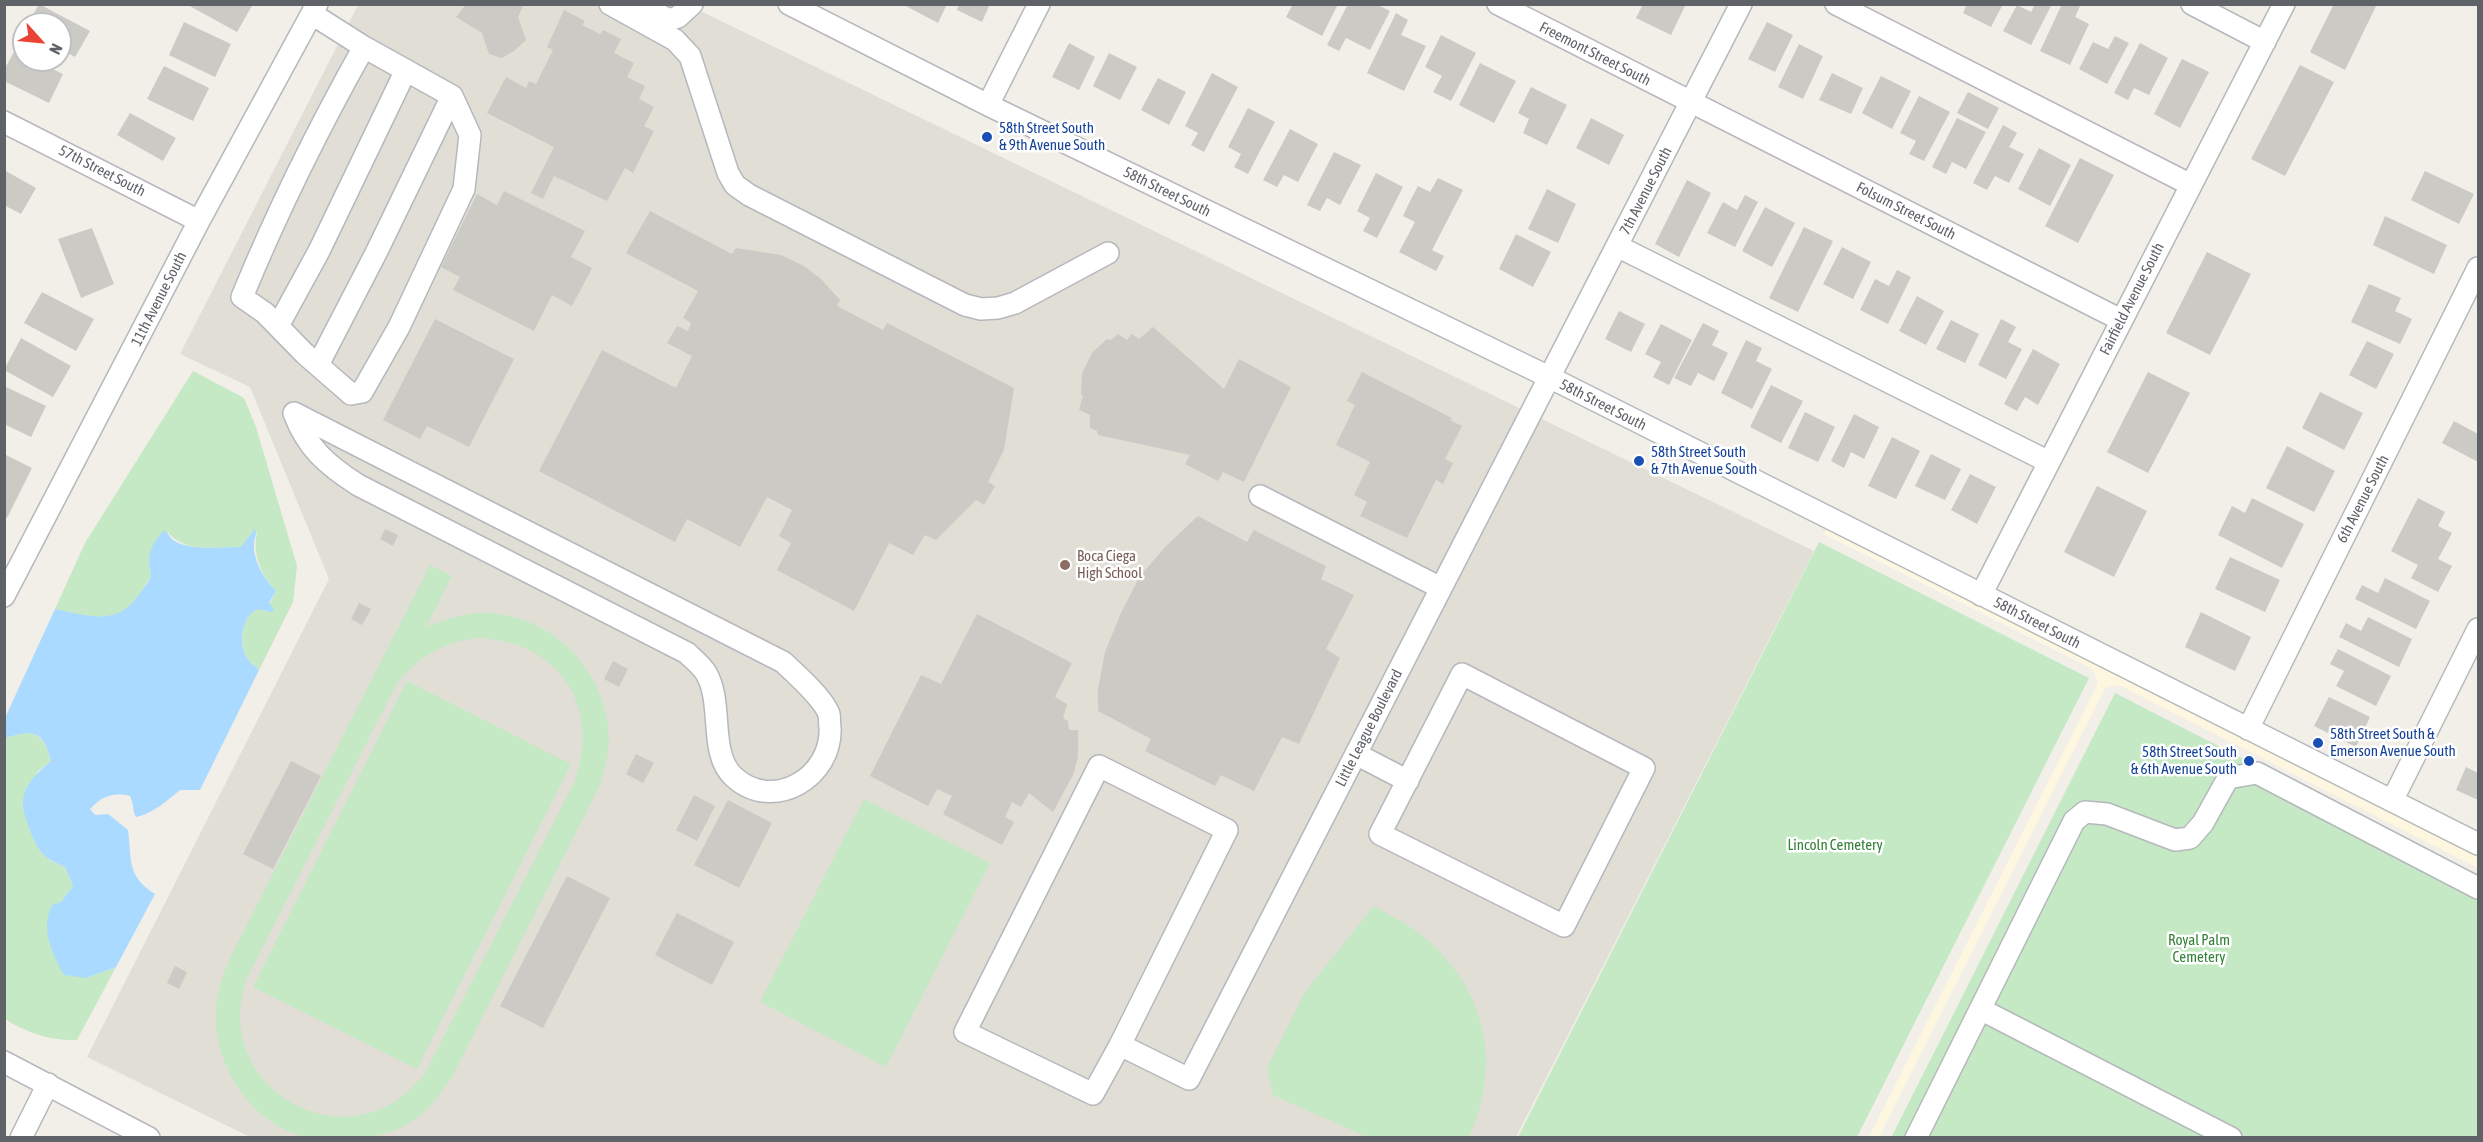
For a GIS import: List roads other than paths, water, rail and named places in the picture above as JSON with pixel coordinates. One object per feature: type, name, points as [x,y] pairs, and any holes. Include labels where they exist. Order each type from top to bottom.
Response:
[{"type":"street","points":[[610,4],[675,40],[690,56],[728,173],[735,185],[965,305],[981,309],[998,308],[1015,303],[1108,253]]},
{"type":"street","points":[[640,4],[669,20],[678,17],[692,4]]},
{"type":"street","name":"58th Street South","points":[[789,4],[988,105],[1549,377],[2478,844]]},
{"type":"street","points":[[988,105],[1039,4]]},
{"type":"street","name":"Freemont Street South","points":[[1498,4],[1691,103]]},
{"type":"street","name":"7th Avenue South","points":[[1549,377],[1741,4]]},
{"type":"street","points":[[1836,4],[2191,185]]},
{"type":"street","points":[[2192,4],[2265,42]]},
{"type":"street","name":"Fairfield Avenue South","points":[[1981,595],[2284,4]]},
{"type":"street","points":[[314,9],[364,47],[452,96],[470,135],[464,189],[399,327],[362,392],[351,394],[265,313],[243,297],[259,256],[364,47]]},
{"type":"street","name":"11th Avenue South","points":[[4,596],[11,569],[314,9]]},
{"type":"street","points":[[278,326],[319,251],[406,70]]},
{"type":"street","points":[[318,365],[377,251],[452,96]]},
{"type":"street","name":"Folsum Street South","points":[[1691,103],[2121,320]]},
{"type":"street","name":"57th Street South","points":[[4,122],[199,221]]},
{"type":"street","points":[[1617,246],[2049,462]]},
{"type":"street","name":"6th Avenue South","points":[[2248,729],[2478,268]]},
{"type":"street","name":"Little League Boulevard","points":[[1120,1045],[1189,1079],[1549,377]]},
{"type":"street","points":[[294,412],[783,662],[810,688],[828,713],[830,737],[824,758],[813,775],[796,786],[774,791],[751,787],[735,778],[723,763],[715,701],[706,673],[687,653],[358,485],[331,467],[313,450],[294,412]]},
{"type":"street","points":[[1260,496],[1441,588]]},
{"type":"street","points":[[2392,801],[2478,629]]},
{"type":"street","points":[[1462,674],[1644,768],[1564,926],[1380,834],[1408,781],[1462,674]]},
{"type":"street","points":[[1356,754],[1408,781]]},
{"type":"street","points":[[1099,766],[1227,830],[1120,1045],[1093,1095],[965,1032],[1099,766]]},
{"type":"street","points":[[1916,1137],[1982,1010],[2074,821],[2085,812],[2108,814],[2175,840],[2190,838],[2203,823],[2228,778],[2257,773],[2478,888]]},
{"type":"street","points":[[1982,1010],[2205,1132],[2231,1137]]},
{"type":"street","points":[[4,1062],[149,1137]]},
{"type":"street","points":[[21,1137],[48,1084]]},
{"type":"water","points":[[255,529],[254,550],[257,563],[276,591],[269,603],[274,609],[272,612],[257,609],[248,618],[243,630],[242,643],[248,660],[259,670],[200,790],[180,790],[154,810],[136,817],[130,796],[108,796],[90,809],[95,815],[108,814],[128,830],[132,866],[139,880],[155,894],[116,967],[86,978],[64,975],[49,941],[47,923],[52,905],[61,902],[73,886],[65,867],[49,859],[38,848],[23,808],[24,796],[29,784],[51,761],[48,750],[36,734],[5,738],[5,718],[55,609],[91,616],[112,615],[122,611],[131,604],[149,580],[151,550],[163,531],[173,540],[188,546],[216,548],[241,547]]},
{"type":"place","name":"58th Street South & 9th Avenue South","points":[[987,137]]},
{"type":"place","name":"58th Street South & 7th Avenue South","points":[[1639,461]]},
{"type":"place","name":"Boca Ciega High School","points":[[1065,565]]},
{"type":"place","name":"58th Street South & Emerson Avenue South","points":[[2318,743]]},
{"type":"place","name":"58th Street South & 6th Avenue South","points":[[2249,761]]},
{"type":"park label","name":"Lincoln Cemetery","points":[[1835,845]]},
{"type":"park label","name":"Royal Palm Cemetery","points":[[2199,948]]}]
